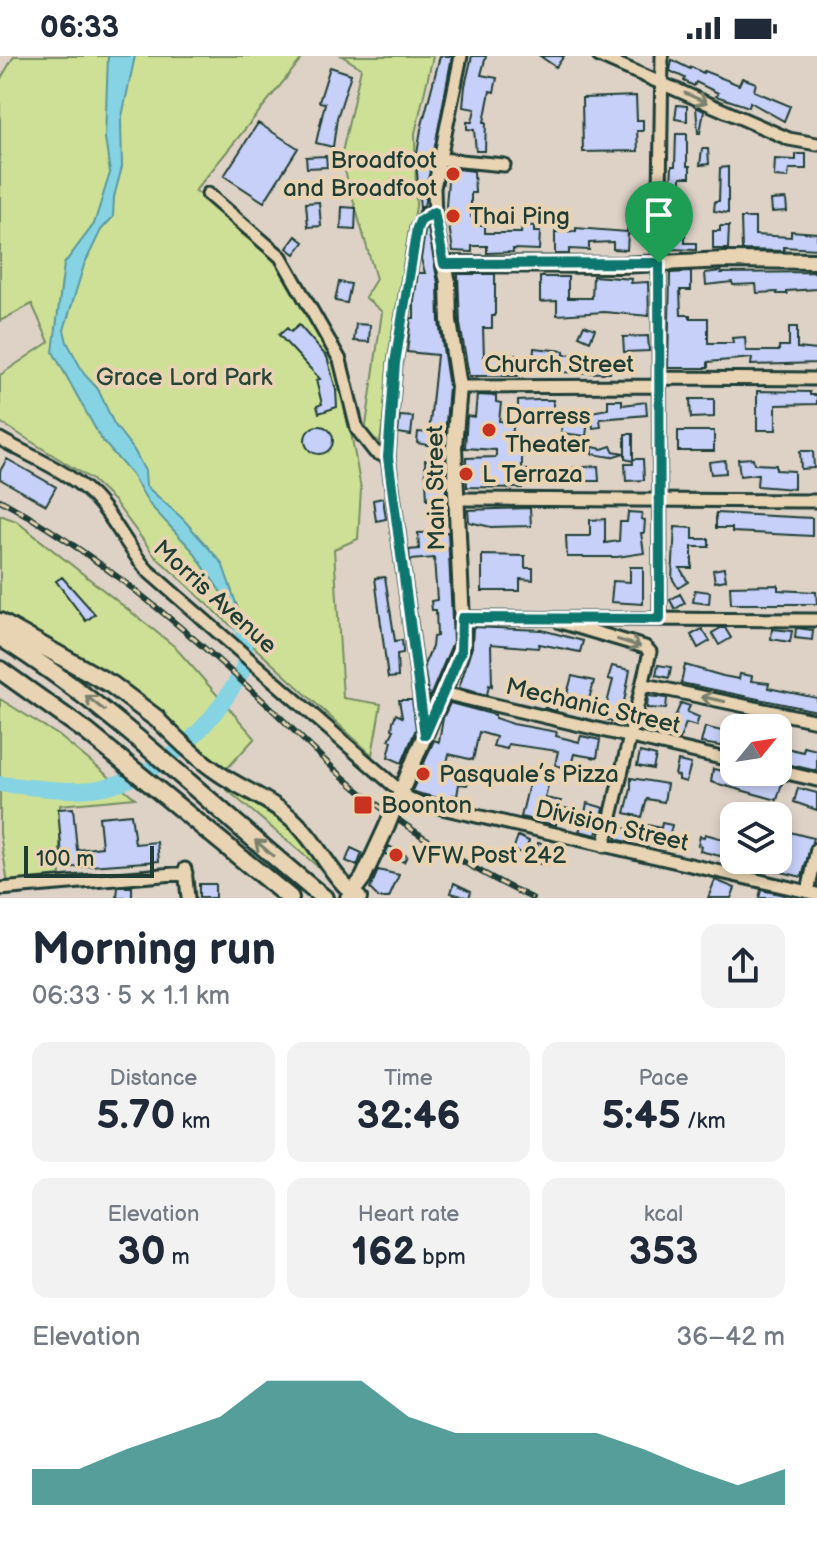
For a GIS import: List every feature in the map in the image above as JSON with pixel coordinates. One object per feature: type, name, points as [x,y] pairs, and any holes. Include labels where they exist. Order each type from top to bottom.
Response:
[{"type":"highway","points":[[0,622],[112,685],[160,722]]},
{"type":"highway","points":[[0,637],[78,689],[324,898]]},
{"type":"highway","points":[[0,670],[61,712],[290,898]]},
{"type":"main road","points":[[444,264],[817,261]]},
{"type":"main road","name":"Main Street","points":[[353,896],[387,826],[461,651],[454,447],[459,387],[444,264]]},
{"type":"main road","points":[[160,722],[203,761],[293,819],[315,843],[353,896]]},
{"type":"street","name":"Main Street","points":[[444,264],[434,212],[434,188],[461,56]]},
{"type":"street","points":[[599,56],[789,139],[817,144]]},
{"type":"street","points":[[660,619],[662,56]]},
{"type":"street","points":[[440,159],[504,165]]},
{"type":"street","points":[[208,194],[281,257],[340,360],[357,429],[375,452],[388,457]]},
{"type":"street","points":[[425,735],[388,457],[395,363],[417,228],[420,221],[434,212]]},
{"type":"street","name":"Church Street","points":[[459,387],[817,379]]},
{"type":"street","name":"Morris Avenue","points":[[0,439],[88,491],[148,571],[274,678],[400,795]]},
{"type":"street","points":[[456,499],[817,501]]},
{"type":"street","points":[[462,618],[817,620]]},
{"type":"street","points":[[549,619],[645,647],[650,652],[604,846]]},
{"type":"street","points":[[642,688],[650,686],[817,721]]},
{"type":"street","name":"Mechanic Street","points":[[443,693],[720,758]]},
{"type":"street","points":[[792,774],[817,780]]},
{"type":"street","name":"Division Street","points":[[400,795],[420,803],[812,893]]},
{"type":"street","points":[[812,893],[817,849]]},
{"type":"street","points":[[0,889],[185,871],[188,898]]},
{"type":"green space","name":"Grace Lord Park","points":[[14,56],[304,56],[195,191],[206,197],[242,234],[269,253],[325,339],[343,388],[361,489],[358,539],[334,549],[343,698],[381,704],[372,755],[155,556],[114,501],[91,479],[0,422],[0,375],[49,342],[32,304],[0,321],[0,80]]},
{"type":"green space","points":[[342,56],[433,56],[415,133],[416,206],[380,442],[365,433],[382,312],[365,297],[376,279],[341,157],[361,68]]},
{"type":"green space","points":[[0,515],[16,521],[174,646],[255,738],[221,775],[295,823],[336,882],[98,681],[0,616]]},
{"type":"green space","points":[[0,699],[58,735],[135,798],[60,805],[60,886],[9,890],[0,834]]},
{"type":"water","points":[[108,56],[135,56],[121,121],[122,167],[114,197],[113,217],[101,230],[84,265],[64,330],[84,374],[98,389],[114,424],[134,450],[145,471],[146,486],[183,519],[222,563],[251,646],[237,633],[224,597],[192,550],[150,505],[132,475],[101,439],[53,352],[64,264],[94,224],[110,173],[105,138]]},
{"type":"building","points":[[440,56],[452,56],[424,206],[420,208],[416,160]]},
{"type":"building","points":[[472,56],[486,56],[481,75],[497,78],[494,92],[490,91],[484,122],[485,151],[476,151],[474,130],[467,129],[467,122],[472,122],[475,109],[463,107]]},
{"type":"building","points":[[540,56],[564,56],[556,67]]},
{"type":"building","points":[[672,60],[739,85],[742,78],[756,83],[754,91],[790,106],[784,121],[750,102],[749,107],[716,96],[718,93],[696,82],[694,86],[684,81],[685,78],[670,71]]},
{"type":"building","points":[[330,67],[351,74],[337,118],[333,147],[316,143],[325,103],[319,102]]},
{"type":"building","points":[[636,96],[637,120],[643,120],[643,131],[637,131],[638,151],[583,152],[582,98]]},
{"type":"building","points":[[677,105],[687,106],[687,121],[675,119]]},
{"type":"building","points":[[696,107],[704,111],[700,133],[698,133]]},
{"type":"building","points":[[258,123],[298,148],[264,202],[224,176]]},
{"type":"building","points":[[676,134],[687,134],[690,177],[681,177],[681,208],[684,208],[684,214],[688,214],[685,243],[696,243],[696,250],[670,249]]},
{"type":"building","points":[[702,149],[708,149],[709,164],[700,165]]},
{"type":"building","points":[[796,154],[806,154],[806,169],[789,169],[788,178],[774,177],[775,159],[796,160]]},
{"type":"building","points":[[326,156],[327,167],[307,168],[306,157]]},
{"type":"building","points":[[728,167],[728,213],[714,211],[715,201],[719,201],[720,168]]},
{"type":"building","points":[[449,168],[474,171],[475,193],[471,193],[471,217],[476,217],[476,225],[485,225],[485,233],[521,233],[522,225],[534,226],[534,232],[540,232],[539,250],[513,249],[513,252],[487,253],[487,246],[472,246],[472,252],[453,251],[446,206]]},
{"type":"building","points":[[786,199],[787,211],[772,212],[771,200]]},
{"type":"building","points":[[319,202],[321,226],[308,227],[306,203]]},
{"type":"building","points":[[342,207],[356,208],[355,230],[341,229]]},
{"type":"building","points":[[629,215],[637,215],[637,221],[643,221],[643,235],[628,234],[627,250],[613,249],[613,242],[589,243],[589,250],[569,249],[569,254],[555,254],[555,232],[576,231],[576,228],[627,232]]},
{"type":"building","points":[[741,218],[755,218],[755,235],[791,237],[791,231],[817,233],[817,249],[784,247],[784,251],[742,250]]},
{"type":"building","points":[[720,226],[729,226],[728,249],[713,249],[713,231],[720,231]]},
{"type":"building","points":[[428,228],[438,283],[439,322],[449,387],[444,446],[437,447],[417,443],[418,432],[429,433],[437,355],[407,352],[418,273],[425,273],[421,259]]},
{"type":"building","points":[[296,236],[304,242],[295,254],[287,248]]},
{"type":"building","points":[[691,272],[691,290],[680,290],[681,315],[708,318],[708,343],[733,343],[732,338],[745,337],[746,351],[779,351],[779,346],[789,346],[789,327],[797,327],[797,348],[817,350],[817,363],[751,365],[752,358],[708,362],[708,368],[668,368],[670,273]]},
{"type":"building","points":[[817,272],[817,289],[777,294],[757,293],[756,284],[733,285],[732,282],[706,285],[705,273]]},
{"type":"building","points":[[458,274],[495,274],[495,316],[492,316],[492,328],[483,328],[484,357],[517,355],[518,376],[469,376],[460,324]]},
{"type":"building","points":[[593,276],[632,279],[631,283],[648,282],[649,316],[604,312],[557,315],[557,301],[540,302],[540,277],[568,277],[568,298],[592,298]]},
{"type":"building","points":[[339,282],[351,284],[347,303],[335,301]]},
{"type":"building","points":[[356,324],[370,325],[369,342],[354,341]]},
{"type":"building","points":[[299,325],[327,357],[337,407],[319,413],[317,406],[322,404],[316,380],[320,379],[279,335],[287,328],[291,332]]},
{"type":"building","points":[[584,325],[595,329],[590,341],[579,336]]},
{"type":"building","points":[[648,336],[649,351],[624,352],[623,337]]},
{"type":"building","points":[[534,348],[564,351],[564,355],[580,354],[581,361],[609,360],[610,373],[550,372],[550,366],[533,365]]},
{"type":"building","points":[[757,391],[810,392],[810,395],[817,395],[817,404],[776,405],[776,430],[757,430]]},
{"type":"building","points":[[477,395],[496,396],[496,402],[501,403],[499,421],[514,423],[511,440],[536,441],[536,453],[522,452],[522,469],[519,470],[545,470],[545,483],[522,483],[522,488],[467,487],[466,458],[496,457],[496,450],[465,448],[467,416],[475,417]]},
{"type":"building","points":[[690,399],[714,399],[714,417],[691,418]]},
{"type":"building","points":[[553,400],[553,420],[518,420],[518,401]]},
{"type":"building","points":[[608,400],[622,400],[622,405],[646,402],[647,415],[600,419],[601,427],[593,428],[591,412],[608,409]]},
{"type":"building","points":[[400,416],[413,417],[411,435],[398,433]]},
{"type":"building","points":[[563,416],[582,418],[587,428],[586,436],[561,433]]},
{"type":"building","points":[[319,426],[329,430],[333,440],[329,450],[319,454],[309,450],[305,440],[309,430]]},
{"type":"building","points":[[678,431],[714,431],[714,451],[678,451]]},
{"type":"building","points":[[625,434],[633,434],[633,461],[625,459]]},
{"type":"building","points":[[611,446],[613,451],[624,453],[611,457],[592,454],[593,447],[602,449]]},
{"type":"building","points":[[800,451],[813,451],[814,468],[801,469]]},
{"type":"building","points":[[753,458],[754,464],[776,465],[776,470],[794,471],[794,489],[757,486],[758,474],[740,476],[738,459]]},
{"type":"building","points":[[7,459],[56,487],[46,505],[0,479],[0,471]]},
{"type":"building","points":[[633,459],[643,459],[644,480],[626,481],[625,464],[633,464]]},
{"type":"building","points":[[425,460],[445,460],[446,499],[427,500]]},
{"type":"building","points":[[725,460],[726,473],[711,474],[709,462]]},
{"type":"building","points":[[598,466],[599,481],[558,481],[558,469]]},
{"type":"building","points":[[383,498],[386,519],[376,521],[373,500]]},
{"type":"building","points":[[530,508],[531,526],[491,527],[469,522],[468,510]]},
{"type":"building","points":[[628,512],[642,513],[641,519],[645,520],[644,533],[641,533],[644,553],[617,557],[567,557],[566,536],[590,536],[590,520],[605,519],[605,543],[619,541],[620,522],[627,522]]},
{"type":"building","points":[[716,513],[812,518],[812,536],[732,532],[732,528],[716,528]]},
{"type":"building","points":[[675,527],[693,528],[693,539],[709,539],[709,547],[692,547],[692,568],[680,568],[688,582],[678,588],[672,578]]},
{"type":"building","points":[[448,532],[453,642],[429,699],[424,665],[433,637],[437,636],[436,610],[432,610],[431,601],[437,600],[434,558],[410,560],[409,550],[419,549],[418,533]]},
{"type":"building","points":[[482,555],[525,556],[525,568],[533,568],[533,580],[520,579],[520,591],[482,591]]},
{"type":"building","points":[[630,567],[643,567],[643,604],[611,602],[613,581],[630,582]]},
{"type":"building","points":[[724,568],[726,580],[715,582],[713,570]]},
{"type":"building","points":[[62,577],[95,614],[86,621],[56,581]]},
{"type":"building","points":[[385,577],[395,641],[402,640],[403,650],[403,653],[397,654],[398,677],[388,678],[375,578]]},
{"type":"building","points":[[778,585],[778,590],[816,592],[817,604],[731,604],[730,586]]},
{"type":"building","points":[[695,590],[710,592],[709,604],[693,602]]},
{"type":"building","points":[[680,594],[685,603],[675,609],[670,600]]},
{"type":"building","points":[[473,627],[542,630],[583,641],[580,652],[539,644],[538,648],[491,644],[492,686],[489,685],[487,695],[459,688],[472,647]]},
{"type":"building","points":[[725,628],[731,638],[719,645],[712,633]]},
{"type":"building","points":[[796,628],[813,630],[812,640],[795,638]]},
{"type":"building","points":[[702,629],[710,641],[698,648],[691,635]]},
{"type":"building","points":[[772,629],[792,631],[790,642],[771,639]]},
{"type":"building","points":[[658,665],[671,667],[669,678],[656,675]]},
{"type":"building","points":[[685,665],[739,679],[740,674],[752,676],[751,681],[769,683],[768,688],[817,698],[817,711],[681,683]]},
{"type":"building","points":[[612,666],[630,670],[620,723],[603,719],[613,680],[608,679]]},
{"type":"building","points":[[572,676],[594,681],[589,699],[567,694]]},
{"type":"building","points":[[551,689],[562,692],[556,711],[545,708]]},
{"type":"building","points":[[648,696],[667,698],[666,709],[647,708]]},
{"type":"building","points":[[399,700],[412,700],[416,729],[402,763],[388,757],[393,721],[396,714],[402,717]]},
{"type":"building","points":[[450,703],[495,715],[495,718],[513,724],[557,732],[556,736],[579,742],[581,736],[600,740],[597,758],[574,754],[570,769],[555,765],[558,751],[508,744],[507,749],[493,746],[496,737],[479,732],[473,760],[449,754],[445,772],[469,778],[467,785],[459,784],[457,796],[453,795],[451,801],[412,791],[434,740],[439,742],[443,718]]},
{"type":"building","points":[[681,703],[690,706],[687,712],[699,717],[696,726],[686,723],[680,739],[667,735]]},
{"type":"building","points":[[705,727],[720,731],[720,746],[701,743]]},
{"type":"building","points":[[804,747],[817,750],[817,771],[792,765],[792,749],[803,752]]},
{"type":"building","points":[[640,752],[656,756],[653,769],[637,766]]},
{"type":"building","points":[[678,761],[691,764],[686,782],[675,775]]},
{"type":"building","points":[[713,769],[720,770],[720,784],[711,782]]},
{"type":"building","points":[[531,776],[549,781],[545,798],[561,801],[560,807],[585,813],[587,803],[604,808],[596,835],[579,831],[582,824],[557,818],[556,825],[541,822],[540,815],[537,821],[521,817]]},
{"type":"building","points":[[631,778],[667,784],[664,802],[647,799],[642,817],[625,813]]},
{"type":"building","points":[[726,786],[781,786],[777,800]]},
{"type":"building","points":[[798,788],[817,793],[817,810],[794,802]]},
{"type":"building","points":[[73,808],[77,850],[102,847],[99,817],[131,814],[135,844],[157,842],[159,861],[63,868],[58,809]]},
{"type":"building","points":[[662,823],[672,825],[667,846],[632,838],[631,843],[616,839],[619,827],[640,832],[642,824],[661,828]]},
{"type":"building","points":[[792,833],[813,838],[802,877],[790,874]]},
{"type":"building","points":[[705,834],[720,838],[720,856],[700,851],[700,836],[704,837]]},
{"type":"building","points":[[518,836],[529,841],[524,854],[513,850]]},
{"type":"building","points":[[538,843],[551,845],[548,865],[535,863]]},
{"type":"building","name":"VFW Post 242","points":[[389,846],[407,856],[404,862],[385,854]]},
{"type":"building","points":[[351,848],[362,853],[357,866],[346,861]]},
{"type":"building","points":[[378,870],[399,875],[389,898],[379,898],[370,889]]},
{"type":"building","points":[[715,880],[735,888],[731,898],[708,898]]},
{"type":"building","points":[[454,883],[471,891],[469,898],[451,893]]},
{"type":"building","points":[[199,884],[215,884],[215,898],[199,898]]},
{"type":"building","points":[[118,887],[132,887],[132,898],[117,898]]},
{"type":"building","points":[[761,890],[784,895],[783,898],[759,898]]},
{"type":"waterway","points":[[0,784],[91,789],[127,780],[168,759],[202,728],[242,672],[245,646],[239,620]]},
{"type":"railway","points":[[0,500],[70,543],[136,591],[230,671],[339,774],[387,812],[447,852],[532,898]]},
{"type":"place","name":"Broadfoot and Broadfoot","points":[[453,174]]},
{"type":"place","name":"Thai Ping","points":[[453,216]]},
{"type":"place","name":"Darress Theater","points":[[489,430]]},
{"type":"place","name":"L Terraza","points":[[466,474]]},
{"type":"place","name":"Pasquale’s Pizza","points":[[423,774]]},
{"type":"place","name":"Boonton","points":[[363,805]]},
{"type":"place","name":"VFW Post 242","points":[[396,855]]},
{"type":"route","points":[[434,212],[444,264],[659,263],[660,619],[462,618],[461,651],[425,735],[388,457],[395,363],[420,221],[426,214],[434,212]]}]
